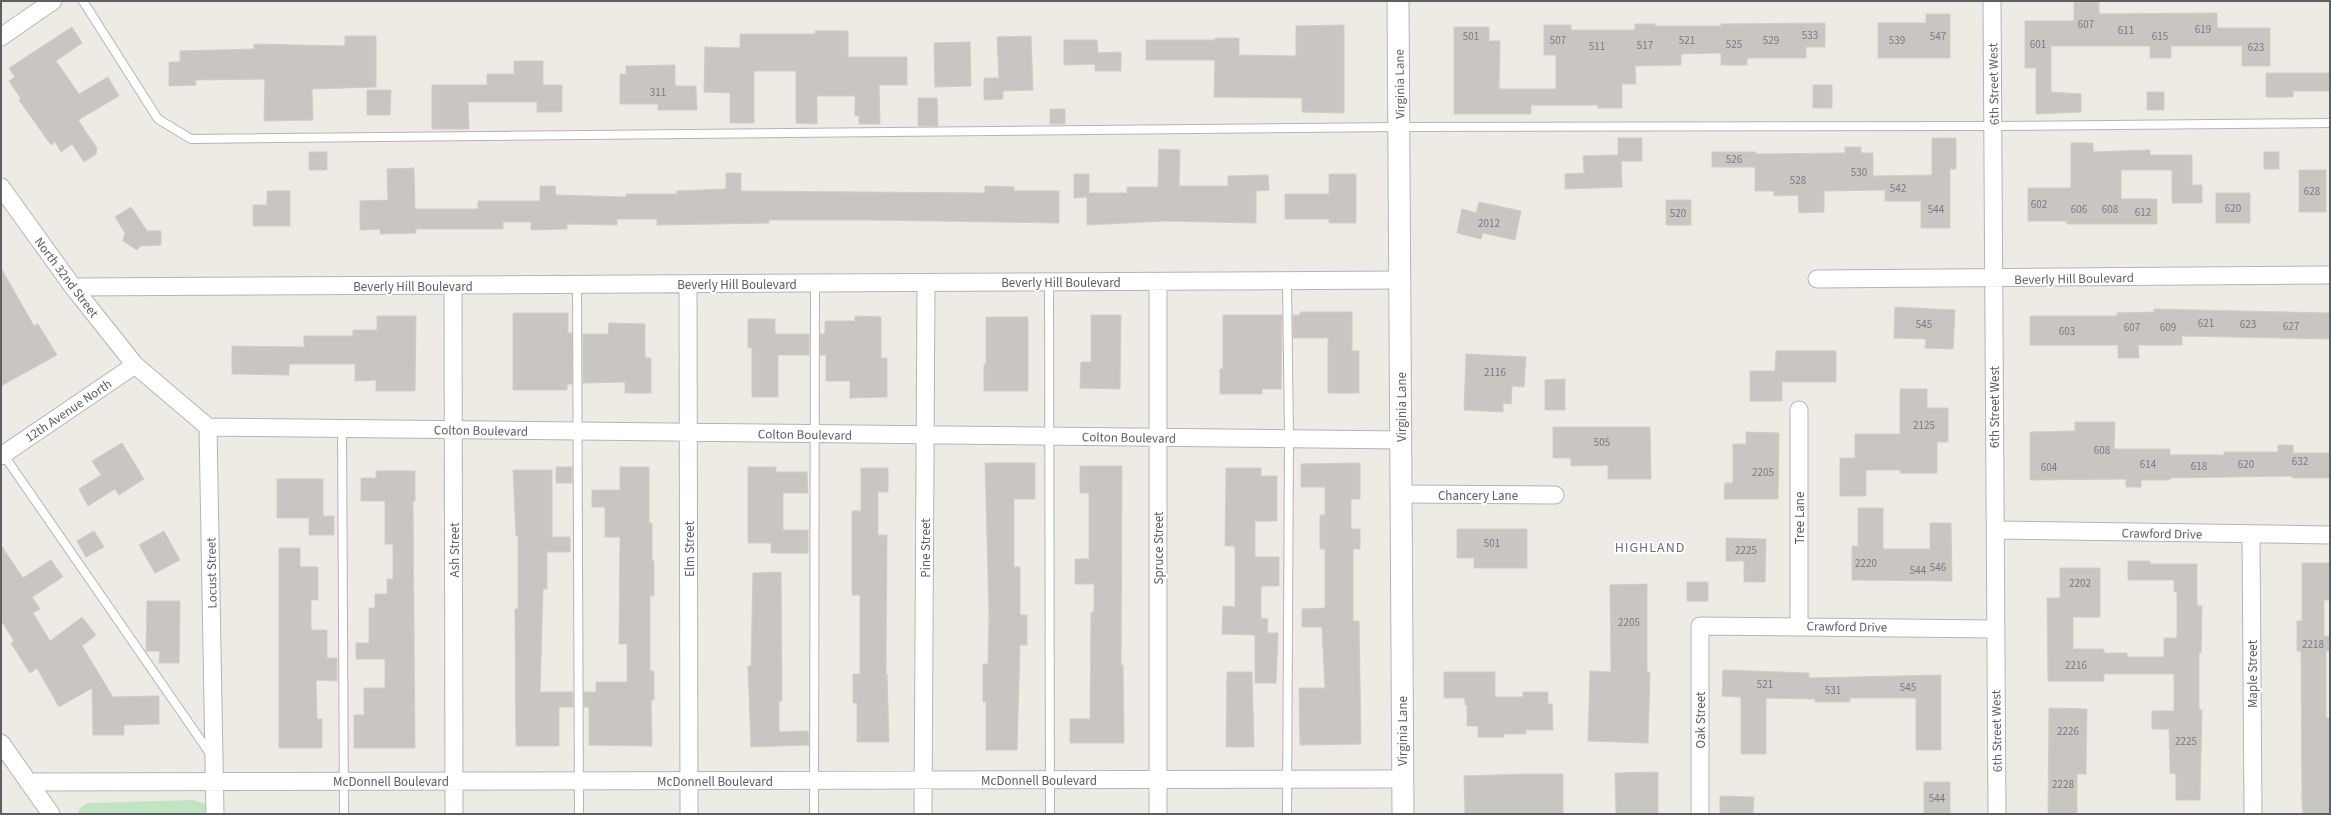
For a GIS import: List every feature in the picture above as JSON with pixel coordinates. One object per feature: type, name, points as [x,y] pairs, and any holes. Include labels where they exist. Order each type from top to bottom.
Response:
[{"type":"street","points":[[1,37],[53,1]]},
{"type":"street","name":"Virginia Lane","points":[[1398,1],[1402,440],[1403,814]]},
{"type":"street","name":"6th Street West","points":[[1992,1],[1994,126],[1993,279],[1997,814]]},
{"type":"street","name":"North 32nd Street","points":[[1,187],[73,288],[135,365]]},
{"type":"street","name":"Beverly Hill Boulevard","points":[[1817,279],[1993,279],[2330,275]]},
{"type":"street","name":"Beverly Hill Boulevard","points":[[73,288],[1401,280]]},
{"type":"street","name":"Spruce Street","points":[[1158,282],[1158,814]]},
{"type":"street","name":"Pine Street","points":[[923,814],[926,283]]},
{"type":"street","name":"Elm Street","points":[[688,284],[689,814]]},
{"type":"street","name":"Ash Street","points":[[454,285],[454,814]]},
{"type":"street","points":[[135,365],[208,427]]},
{"type":"street","name":"12th Avenue North","points":[[2,454],[135,365]]},
{"type":"street","name":"Tree Lane","points":[[1799,410],[1799,625]]},
{"type":"street","name":"Colton Boulevard","points":[[208,427],[1402,440]]},
{"type":"street","name":"Locust Street","points":[[208,427],[215,814]]},
{"type":"street","name":"Chancery Lane","points":[[1401,494],[1555,495]]},
{"type":"street","name":"Crawford Drive","points":[[1995,530],[2330,535]]},
{"type":"street","name":"Maple Street","points":[[2252,535],[2253,814]]},
{"type":"street","name":"Crawford Drive","points":[[1700,626],[1799,625],[1995,629]]},
{"type":"street","name":"Oak Street","points":[[1700,626],[1700,814]]},
{"type":"street","points":[[1,743],[51,814]]},
{"type":"street","name":"McDonnell Boulevard","points":[[28,782],[1402,779]]},
{"type":"lane","points":[[83,1],[158,119],[190,138],[1400,127],[1994,126],[2330,123]]},
{"type":"lane","points":[[1287,281],[1289,439],[1287,814]]},
{"type":"lane","points":[[1050,282],[1050,814]]},
{"type":"lane","points":[[814,814],[815,284]]},
{"type":"lane","points":[[578,285],[576,431],[579,814]]},
{"type":"lane","points":[[342,429],[344,814]]},
{"type":"lane","points":[[2,454],[214,760]]},
{"type":"green space","points":[[193,800],[212,806],[212,814],[78,814],[79,809],[87,803]]},
{"type":"building","points":[[2074,2],[2099,2],[2099,14],[2217,13],[2217,28],[2270,28],[2270,66],[2242,66],[2242,46],[2171,46],[2171,58],[2150,58],[2150,46],[2051,46],[2051,92],[2081,94],[2081,112],[2036,114],[2036,68],[2025,68],[2025,21],[2074,21]]},
{"type":"building","points":[[1926,14],[1950,14],[1950,58],[1878,58],[1878,23],[1926,23]]},
{"type":"building","points":[[1825,23],[1825,47],[1806,47],[1806,58],[1747,58],[1747,65],[1721,65],[1721,53],[1681,54],[1681,65],[1635,66],[1636,84],[1622,84],[1622,108],[1598,108],[1598,105],[1531,105],[1531,114],[1454,114],[1454,27],[1489,27],[1489,41],[1500,41],[1499,89],[1556,89],[1556,55],[1544,55],[1544,25],[1571,25],[1571,30],[1635,30],[1635,24],[1655,24],[1655,26],[1721,26],[1721,24]]},
{"type":"building","points":[[1344,25],[1344,113],[1302,112],[1302,98],[1214,97],[1215,60],[1146,60],[1146,40],[1215,40],[1215,38],[1239,38],[1239,55],[1296,56],[1296,26]]},
{"type":"building","points":[[72,27],[82,43],[56,61],[79,94],[108,77],[119,96],[78,120],[97,148],[96,154],[84,162],[72,144],[61,152],[55,142],[51,145],[19,100],[21,99],[9,81],[15,77],[9,68]]},
{"type":"building","points":[[815,31],[848,31],[848,57],[907,57],[907,85],[879,85],[880,124],[859,124],[859,116],[855,116],[855,96],[817,96],[817,124],[796,123],[796,71],[754,71],[754,123],[730,123],[730,93],[704,92],[705,47],[740,48],[740,34],[815,34]]},
{"type":"building","points":[[345,36],[376,36],[376,87],[312,89],[313,120],[264,121],[265,79],[195,80],[196,85],[169,86],[169,62],[180,62],[180,51],[254,49],[254,44],[345,46]]},
{"type":"building","points":[[1031,36],[1033,90],[1003,91],[1003,99],[984,100],[984,78],[999,78],[997,37]]},
{"type":"building","points":[[1064,40],[1097,40],[1098,53],[1121,52],[1121,71],[1095,71],[1095,64],[1064,65]]},
{"type":"building","points":[[970,42],[971,86],[935,87],[934,43]]},
{"type":"building","points":[[514,61],[543,61],[543,85],[562,85],[562,112],[537,112],[537,102],[468,102],[469,129],[432,129],[432,85],[487,85],[487,74],[514,74]]},
{"type":"building","points":[[675,65],[675,86],[696,86],[697,110],[658,110],[658,104],[620,104],[620,74],[626,74],[626,66]]},
{"type":"building","points":[[2266,73],[2330,73],[2330,91],[2293,91],[2293,97],[2266,97]]},
{"type":"building","points":[[1813,85],[1832,85],[1832,108],[1813,108]]},
{"type":"building","points":[[367,90],[391,90],[390,115],[367,115]]},
{"type":"building","points":[[2147,92],[2164,92],[2164,110],[2147,110]]},
{"type":"building","points":[[918,98],[937,98],[938,126],[918,126]]},
{"type":"building","points":[[1050,109],[1065,109],[1065,124],[1050,124]]},
{"type":"building","points":[[1618,138],[1642,138],[1642,161],[1621,161],[1622,187],[1565,189],[1565,174],[1584,173],[1583,156],[1618,155]]},
{"type":"building","points":[[1932,138],[1956,138],[1956,169],[1950,169],[1950,228],[1921,228],[1921,201],[1885,201],[1885,190],[1824,191],[1824,212],[1799,213],[1798,195],[1774,196],[1774,191],[1755,191],[1755,167],[1712,167],[1712,152],[1756,152],[1756,154],[1845,153],[1845,147],[1861,147],[1861,153],[1873,153],[1873,176],[1932,175]]},
{"type":"building","points":[[2071,143],[2093,143],[2093,152],[2150,150],[2150,155],[2192,155],[2192,185],[2202,185],[2202,203],[2172,203],[2172,170],[2121,170],[2121,199],[2157,199],[2157,224],[2067,224],[2067,221],[2028,221],[2028,188],[2071,188]]},
{"type":"building","points":[[1159,149],[1180,150],[1179,186],[1228,186],[1228,176],[1268,175],[1269,190],[1256,191],[1256,223],[1165,221],[1087,225],[1087,197],[1074,198],[1074,174],[1089,174],[1089,193],[1127,193],[1127,187],[1158,187]]},
{"type":"building","points":[[309,152],[327,152],[327,170],[309,170]]},
{"type":"building","points":[[2264,152],[2279,152],[2279,169],[2264,169]]},
{"type":"building","points":[[414,168],[415,209],[478,209],[478,201],[540,201],[540,186],[555,186],[556,195],[626,197],[626,194],[677,194],[677,191],[726,189],[726,173],[741,173],[741,191],[985,193],[985,186],[1014,187],[1014,191],[1059,191],[1059,223],[769,220],[769,223],[657,225],[657,219],[617,219],[617,225],[567,224],[567,229],[531,230],[531,222],[503,222],[503,229],[416,229],[416,233],[380,234],[380,229],[360,230],[360,201],[388,200],[387,169]]},
{"type":"building","points":[[2299,170],[2326,170],[2326,212],[2299,212]]},
{"type":"building","points":[[1329,174],[1356,174],[1356,223],[1329,223],[1329,219],[1285,219],[1285,194],[1329,194]]},
{"type":"building","points":[[267,191],[290,191],[290,226],[253,226],[253,205],[267,205]]},
{"type":"building","points":[[2216,193],[2250,193],[2250,223],[2216,223]]},
{"type":"building","points":[[1666,200],[1691,200],[1691,225],[1666,225]]},
{"type":"building","points":[[1479,202],[1521,211],[1515,240],[1483,233],[1481,239],[1457,233],[1462,209],[1476,213]]},
{"type":"building","points":[[131,207],[147,231],[161,231],[161,245],[140,246],[137,250],[123,241],[125,233],[115,217]]},
{"type":"building","points":[[1,268],[34,326],[38,324],[57,355],[1,386]]},
{"type":"building","points":[[1895,307],[1955,310],[1953,349],[1925,348],[1926,339],[1894,338]]},
{"type":"building","points":[[2154,309],[2330,313],[2330,339],[2182,336],[2182,345],[2138,345],[2139,358],[2118,358],[2118,345],[2030,345],[2030,316],[2117,316],[2117,313],[2154,312]]},
{"type":"building","points":[[1300,312],[1352,312],[1352,351],[1359,351],[1359,393],[1328,393],[1328,338],[1293,338],[1293,315],[1300,315]]},
{"type":"building","points":[[513,313],[568,313],[568,333],[572,333],[572,384],[567,384],[567,390],[513,390]]},
{"type":"building","points":[[1091,315],[1121,315],[1120,389],[1080,388],[1081,362],[1091,362]]},
{"type":"building","points":[[1223,315],[1282,315],[1281,389],[1262,389],[1262,394],[1220,394],[1220,369],[1223,369]]},
{"type":"building","points":[[377,316],[416,316],[415,391],[376,391],[376,380],[355,381],[355,364],[289,364],[289,375],[232,374],[232,346],[304,347],[304,336],[353,336],[353,330],[377,330]]},
{"type":"building","points":[[855,316],[881,317],[881,358],[887,358],[887,397],[850,398],[850,381],[826,381],[826,355],[820,355],[820,334],[825,334],[825,321],[855,321]]},
{"type":"building","points":[[986,317],[1028,317],[1028,391],[984,391],[984,364],[986,364]]},
{"type":"building","points":[[748,319],[775,319],[775,334],[809,334],[809,355],[778,355],[778,397],[752,397],[752,348],[748,348]]},
{"type":"building","points":[[609,323],[645,324],[645,358],[651,358],[651,393],[625,393],[625,382],[583,383],[583,334],[608,334]]},
{"type":"building","points":[[1776,351],[1836,351],[1836,382],[1782,382],[1782,401],[1750,401],[1750,371],[1775,371]]},
{"type":"building","points":[[1466,354],[1526,357],[1524,387],[1512,386],[1511,404],[1503,403],[1503,412],[1464,410]]},
{"type":"building","points":[[1565,379],[1565,410],[1545,410],[1545,380]]},
{"type":"building","points":[[1900,389],[1927,389],[1927,408],[1948,408],[1948,442],[1937,442],[1937,473],[1900,473],[1900,470],[1866,470],[1866,496],[1840,496],[1840,458],[1855,458],[1855,434],[1900,434]]},
{"type":"building","points":[[2075,422],[2115,422],[2114,449],[2170,449],[2170,455],[2224,455],[2224,452],[2278,452],[2278,445],[2293,445],[2293,453],[2330,453],[2330,478],[2292,478],[2292,476],[2170,478],[2170,480],[2141,480],[2141,487],[2126,487],[2126,479],[2030,480],[2030,432],[2075,431]]},
{"type":"building","points":[[1553,427],[1650,427],[1651,479],[1608,479],[1608,465],[1571,466],[1571,458],[1553,458]]},
{"type":"building","points":[[1746,432],[1779,433],[1778,499],[1724,499],[1725,483],[1733,483],[1733,444],[1746,444]]},
{"type":"building","points":[[122,443],[144,479],[119,495],[115,489],[88,506],[79,489],[101,475],[92,461]]},
{"type":"building","points":[[985,463],[1035,463],[1035,499],[1014,499],[1014,567],[1020,567],[1020,615],[1027,615],[1027,645],[1020,645],[1017,750],[986,750],[986,702],[983,702],[983,664],[988,664],[989,615]]},
{"type":"building","points":[[1360,463],[1360,499],[1351,499],[1351,529],[1360,529],[1360,549],[1353,549],[1353,621],[1359,621],[1361,744],[1300,745],[1299,688],[1325,688],[1322,627],[1302,627],[1302,609],[1325,608],[1325,549],[1320,549],[1320,515],[1325,515],[1325,487],[1301,487],[1301,464]]},
{"type":"building","points":[[1080,466],[1122,466],[1121,665],[1123,665],[1124,743],[1070,743],[1070,719],[1090,719],[1091,612],[1094,612],[1094,584],[1075,584],[1075,559],[1089,559],[1089,493],[1080,493]]},
{"type":"building","points":[[556,467],[572,467],[572,483],[556,483]]},
{"type":"building","points":[[620,467],[649,467],[649,523],[652,523],[652,561],[654,561],[654,596],[650,596],[650,671],[654,671],[654,700],[651,700],[652,746],[589,745],[589,707],[584,707],[584,692],[596,692],[596,682],[627,682],[627,644],[619,644],[620,537],[605,537],[605,507],[592,507],[592,490],[620,490]]},
{"type":"building","points":[[748,467],[776,467],[776,472],[807,472],[808,493],[783,493],[783,530],[808,530],[808,553],[771,553],[771,543],[748,543]]},
{"type":"building","points":[[861,468],[888,468],[888,492],[878,492],[878,535],[887,535],[886,674],[889,742],[857,742],[857,703],[853,703],[853,674],[860,674],[860,595],[852,595],[852,511],[861,511]]},
{"type":"building","points":[[1226,468],[1261,468],[1261,476],[1277,476],[1277,521],[1255,521],[1255,557],[1279,557],[1279,586],[1261,586],[1261,618],[1268,619],[1267,633],[1278,633],[1276,683],[1255,683],[1255,635],[1222,634],[1223,606],[1235,607],[1235,546],[1225,546]]},
{"type":"building","points":[[513,470],[552,470],[552,537],[570,537],[570,552],[547,552],[547,589],[543,589],[540,692],[573,692],[573,707],[559,707],[559,746],[516,746],[515,609],[518,609],[518,536],[516,536]]},
{"type":"building","points":[[376,471],[415,471],[415,501],[413,501],[415,748],[354,748],[354,715],[364,715],[364,688],[385,688],[385,659],[356,659],[356,643],[369,643],[369,608],[375,608],[375,594],[387,594],[387,579],[393,579],[393,544],[385,544],[385,501],[361,501],[361,478],[376,478]]},
{"type":"building","points":[[277,479],[323,479],[323,516],[334,516],[334,535],[309,535],[309,518],[277,518]]},
{"type":"building","points":[[1858,508],[1883,508],[1883,549],[1930,549],[1930,523],[1951,523],[1952,581],[1852,580],[1852,546],[1858,546]]},
{"type":"building","points":[[1457,529],[1527,529],[1527,568],[1474,568],[1474,558],[1457,558]]},
{"type":"building","points":[[94,531],[104,547],[86,557],[77,541]]},
{"type":"building","points":[[164,531],[180,560],[155,573],[139,545]]},
{"type":"building","points":[[1726,538],[1766,539],[1765,582],[1744,582],[1744,561],[1726,561]]},
{"type":"building","points":[[1,545],[23,578],[51,560],[63,577],[32,597],[40,609],[33,613],[50,641],[82,617],[96,635],[82,646],[113,697],[159,696],[159,724],[124,725],[124,735],[93,735],[92,688],[59,707],[37,668],[30,673],[11,643],[14,641],[1,620]]},
{"type":"building","points":[[279,548],[300,548],[300,567],[318,567],[318,600],[311,600],[311,630],[327,630],[327,658],[337,658],[337,681],[316,680],[317,719],[322,719],[322,748],[279,748]]},
{"type":"building","points":[[2128,561],[2150,561],[2150,564],[2197,564],[2197,606],[2202,606],[2201,653],[2199,653],[2199,710],[2202,710],[2200,800],[2176,800],[2176,774],[2170,773],[2169,729],[2152,729],[2152,711],[2174,711],[2174,674],[2104,674],[2104,681],[2048,681],[2047,598],[2060,598],[2060,568],[2100,568],[2100,617],[2073,617],[2073,649],[2104,649],[2104,653],[2127,653],[2127,657],[2164,657],[2164,638],[2177,638],[2177,592],[2174,592],[2174,580],[2128,580]]},
{"type":"building","points":[[2302,563],[2330,563],[2330,600],[2324,600],[2324,636],[2330,636],[2330,651],[2326,651],[2326,718],[2330,718],[2330,814],[2303,814],[2301,651],[2297,651],[2297,621],[2302,621]]},
{"type":"building","points":[[781,572],[782,701],[779,701],[779,732],[808,731],[809,745],[751,747],[748,666],[751,666],[753,573]]},
{"type":"building","points":[[1687,582],[1708,582],[1708,601],[1687,601]]},
{"type":"building","points":[[1647,584],[1647,672],[1650,673],[1648,743],[1588,741],[1590,671],[1611,672],[1610,585]]},
{"type":"building","points":[[147,601],[180,601],[179,663],[159,663],[160,651],[146,651]]},
{"type":"building","points":[[1723,670],[1809,673],[1809,678],[1941,675],[1941,750],[1916,750],[1916,698],[1850,698],[1850,702],[1815,702],[1815,699],[1766,698],[1766,754],[1741,754],[1741,697],[1722,696]]},
{"type":"building","points":[[1227,672],[1252,672],[1254,747],[1226,747]]},
{"type":"building","points":[[1444,672],[1495,672],[1495,697],[1523,697],[1523,692],[1548,692],[1548,704],[1552,704],[1553,730],[1526,730],[1526,734],[1504,734],[1504,737],[1478,737],[1478,726],[1467,726],[1467,705],[1465,705],[1465,698],[1444,698]]},
{"type":"building","points":[[2049,708],[2087,709],[2086,774],[2077,774],[2077,814],[2048,814]]},
{"type":"building","points":[[1658,772],[1658,814],[1616,814],[1615,773]]},
{"type":"building","points":[[1563,774],[1563,814],[1465,814],[1464,776]]},
{"type":"building","points":[[1924,782],[1950,782],[1950,814],[1924,814]]},
{"type":"building","points":[[1720,796],[1754,797],[1753,814],[1720,814]]},
{"type":"district","name":"HIGHLAND","points":[[1650,547]]}]
